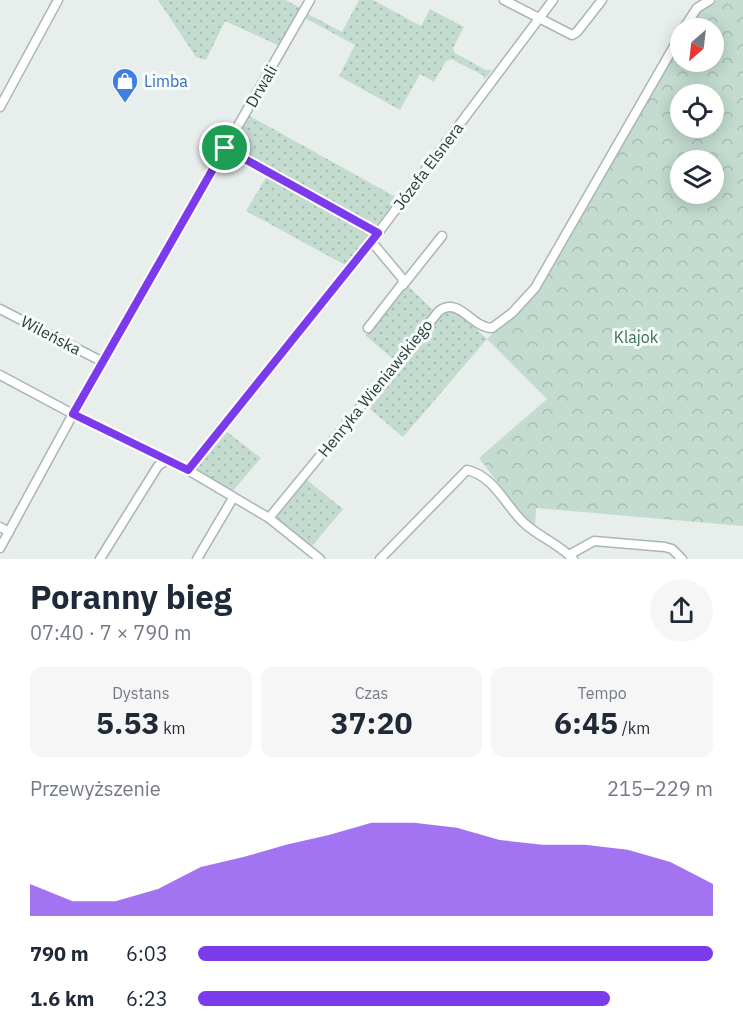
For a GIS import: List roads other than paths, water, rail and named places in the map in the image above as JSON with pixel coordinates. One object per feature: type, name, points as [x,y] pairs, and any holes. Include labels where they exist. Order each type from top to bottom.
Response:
[{"type":"street","points":[[0,107],[58,0]]},
{"type":"street","name":"Drwali","points":[[0,548],[73,414],[310,0]]},
{"type":"street","points":[[504,0],[568,34],[575,34],[602,0]]},
{"type":"street","name":"Józefa Elsnera","points":[[188,470],[378,233],[553,0]]},
{"type":"street","points":[[690,18],[697,8],[710,0]]},
{"type":"street","name":"Henryka Wieniawskiego","points":[[269,518],[439,311],[443,308],[457,308],[481,326],[492,328],[512,313],[535,288],[670,53]]},
{"type":"street","points":[[225,148],[378,233]]},
{"type":"street","points":[[368,328],[442,236]]},
{"type":"street","points":[[371,241],[402,278],[402,285]]},
{"type":"street","name":"Wileńska","points":[[0,309],[103,362]]},
{"type":"street","points":[[0,375],[73,414],[188,470],[269,518],[321,559]]},
{"type":"street","points":[[100,559],[158,466],[167,460]]},
{"type":"street","points":[[380,559],[467,470],[487,480],[524,523],[571,557],[594,541],[665,547],[672,549],[682,559]]},
{"type":"street","points":[[197,559],[233,498]]},
{"type":"street","points":[[0,527],[9,532]]},
{"type":"place","name":"Limba","points":[[125,104]]},
{"type":"park label","name":"Klajok","points":[[636,337]]}]
